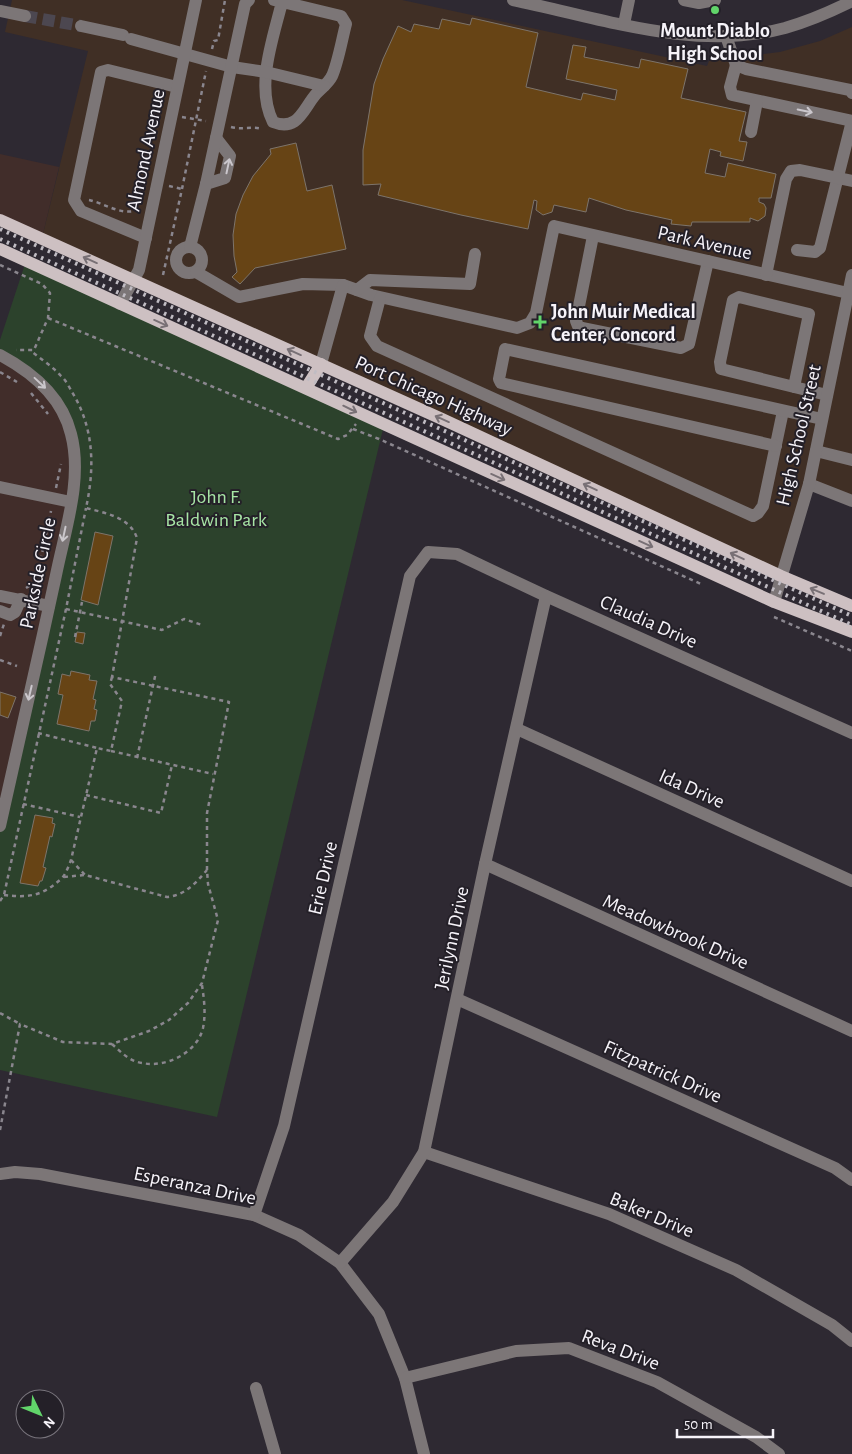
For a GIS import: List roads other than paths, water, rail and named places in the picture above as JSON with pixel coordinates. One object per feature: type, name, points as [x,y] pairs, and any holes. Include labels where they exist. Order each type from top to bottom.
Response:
[{"type":"main road","name":"Port Chicago Highway","points":[[0,220],[321,364],[781,576],[852,606]]},
{"type":"main road","points":[[0,249],[774,602],[852,632]]},
{"type":"main road","points":[[306,388],[321,364]]},
{"type":"street","name":"Almond Avenue","points":[[120,304],[139,270],[196,0]]},
{"type":"street","points":[[190,247],[206,184],[225,178],[230,156],[216,138],[245,4],[249,0]]},
{"type":"street","points":[[515,0],[666,33],[699,36],[747,35],[784,28],[822,16],[852,1]]},
{"type":"street","points":[[624,24],[629,0]]},
{"type":"street","points":[[684,0],[699,3],[715,0]]},
{"type":"street","points":[[278,1],[341,16],[344,20],[346,24],[332,76],[299,118],[291,124],[282,126],[273,122],[268,112],[266,72],[278,1]]},
{"type":"street","points":[[0,11],[25,16]]},
{"type":"street","points":[[81,26],[232,67],[266,72],[324,86]]},
{"type":"street","points":[[726,36],[736,65],[730,87],[732,95],[852,121],[820,248],[815,252],[797,250]]},
{"type":"street","points":[[736,65],[746,69],[850,90],[852,92]]},
{"type":"street","points":[[146,238],[81,211],[74,200],[101,72],[108,70],[177,87]]},
{"type":"street","points":[[751,132],[758,101]]},
{"type":"street","points":[[766,275],[786,179],[791,171],[800,170],[852,181]]},
{"type":"street","name":"Park Avenue","points":[[380,298],[517,328],[530,323],[536,313],[554,226],[848,293]]},
{"type":"street","points":[[593,236],[576,322],[582,328],[681,348],[689,344],[708,262]]},
{"type":"street","points":[[196,272],[202,265],[202,256],[197,249],[185,248],[178,253],[176,261],[183,272],[196,272],[239,297],[303,284],[343,285],[380,298],[370,336],[377,346],[753,516],[763,506],[783,411]]},
{"type":"street","points":[[357,290],[370,280],[470,284],[475,254]]},
{"type":"street","name":"High School Street","points":[[774,602],[809,484],[852,274]]},
{"type":"street","points":[[321,364],[343,285]]},
{"type":"street","points":[[794,387],[808,314],[738,297],[733,300],[720,362],[721,369],[794,387],[827,395]]},
{"type":"street","points":[[776,446],[501,383],[499,379],[506,349],[822,419]]},
{"type":"street","name":"Parkside Circle","points":[[0,355],[34,377],[52,394],[64,414],[71,433],[76,458],[75,482],[50,606],[5,775],[0,826]]},
{"type":"street","points":[[816,451],[852,460]]},
{"type":"street","points":[[809,484],[852,501]]},
{"type":"street","points":[[0,487],[71,502]]},
{"type":"street","name":"Claudia Drive","points":[[428,552],[456,554],[852,733]]},
{"type":"street","name":"Erie Drive","points":[[254,1215],[284,1126],[410,576],[428,552]]},
{"type":"street","points":[[0,596],[50,606]]},
{"type":"street","name":"Jerilynn Drive","points":[[340,1263],[394,1202],[424,1152],[485,864],[546,596]]},
{"type":"street","points":[[0,611],[10,614],[15,612],[26,600]]},
{"type":"street","name":"Ida Drive","points":[[517,729],[852,881]]},
{"type":"street","name":"Meadowbrook Drive","points":[[485,864],[852,1031]]},
{"type":"street","name":"Fitzpatrick Drive","points":[[457,999],[835,1168],[852,1180]]},
{"type":"street","name":"Baker Drive","points":[[424,1152],[609,1214],[736,1270],[832,1325],[852,1341]]},
{"type":"street","name":"Esperanza Drive","points":[[0,1174],[14,1172],[40,1174],[254,1215],[299,1235],[340,1263],[379,1314],[405,1378],[424,1454]]},
{"type":"street","name":"Reva Drive","points":[[405,1378],[516,1350],[569,1348],[657,1382],[756,1437],[779,1454]]},
{"type":"street","points":[[256,1388],[275,1454]]},
{"type":"tunnel","points":[[25,16],[81,26]]},
{"type":"railway","points":[[0,229],[852,616]]},
{"type":"railway","points":[[0,239],[852,625]]},
{"type":"place","name":"Mount Diablo High School","points":[[715,10]]},
{"type":"place","name":"John Muir Medical Center, Concord","points":[[540,322]]},
{"type":"park label","name":"John F. Baldwin Park","points":[[216,508]]}]
